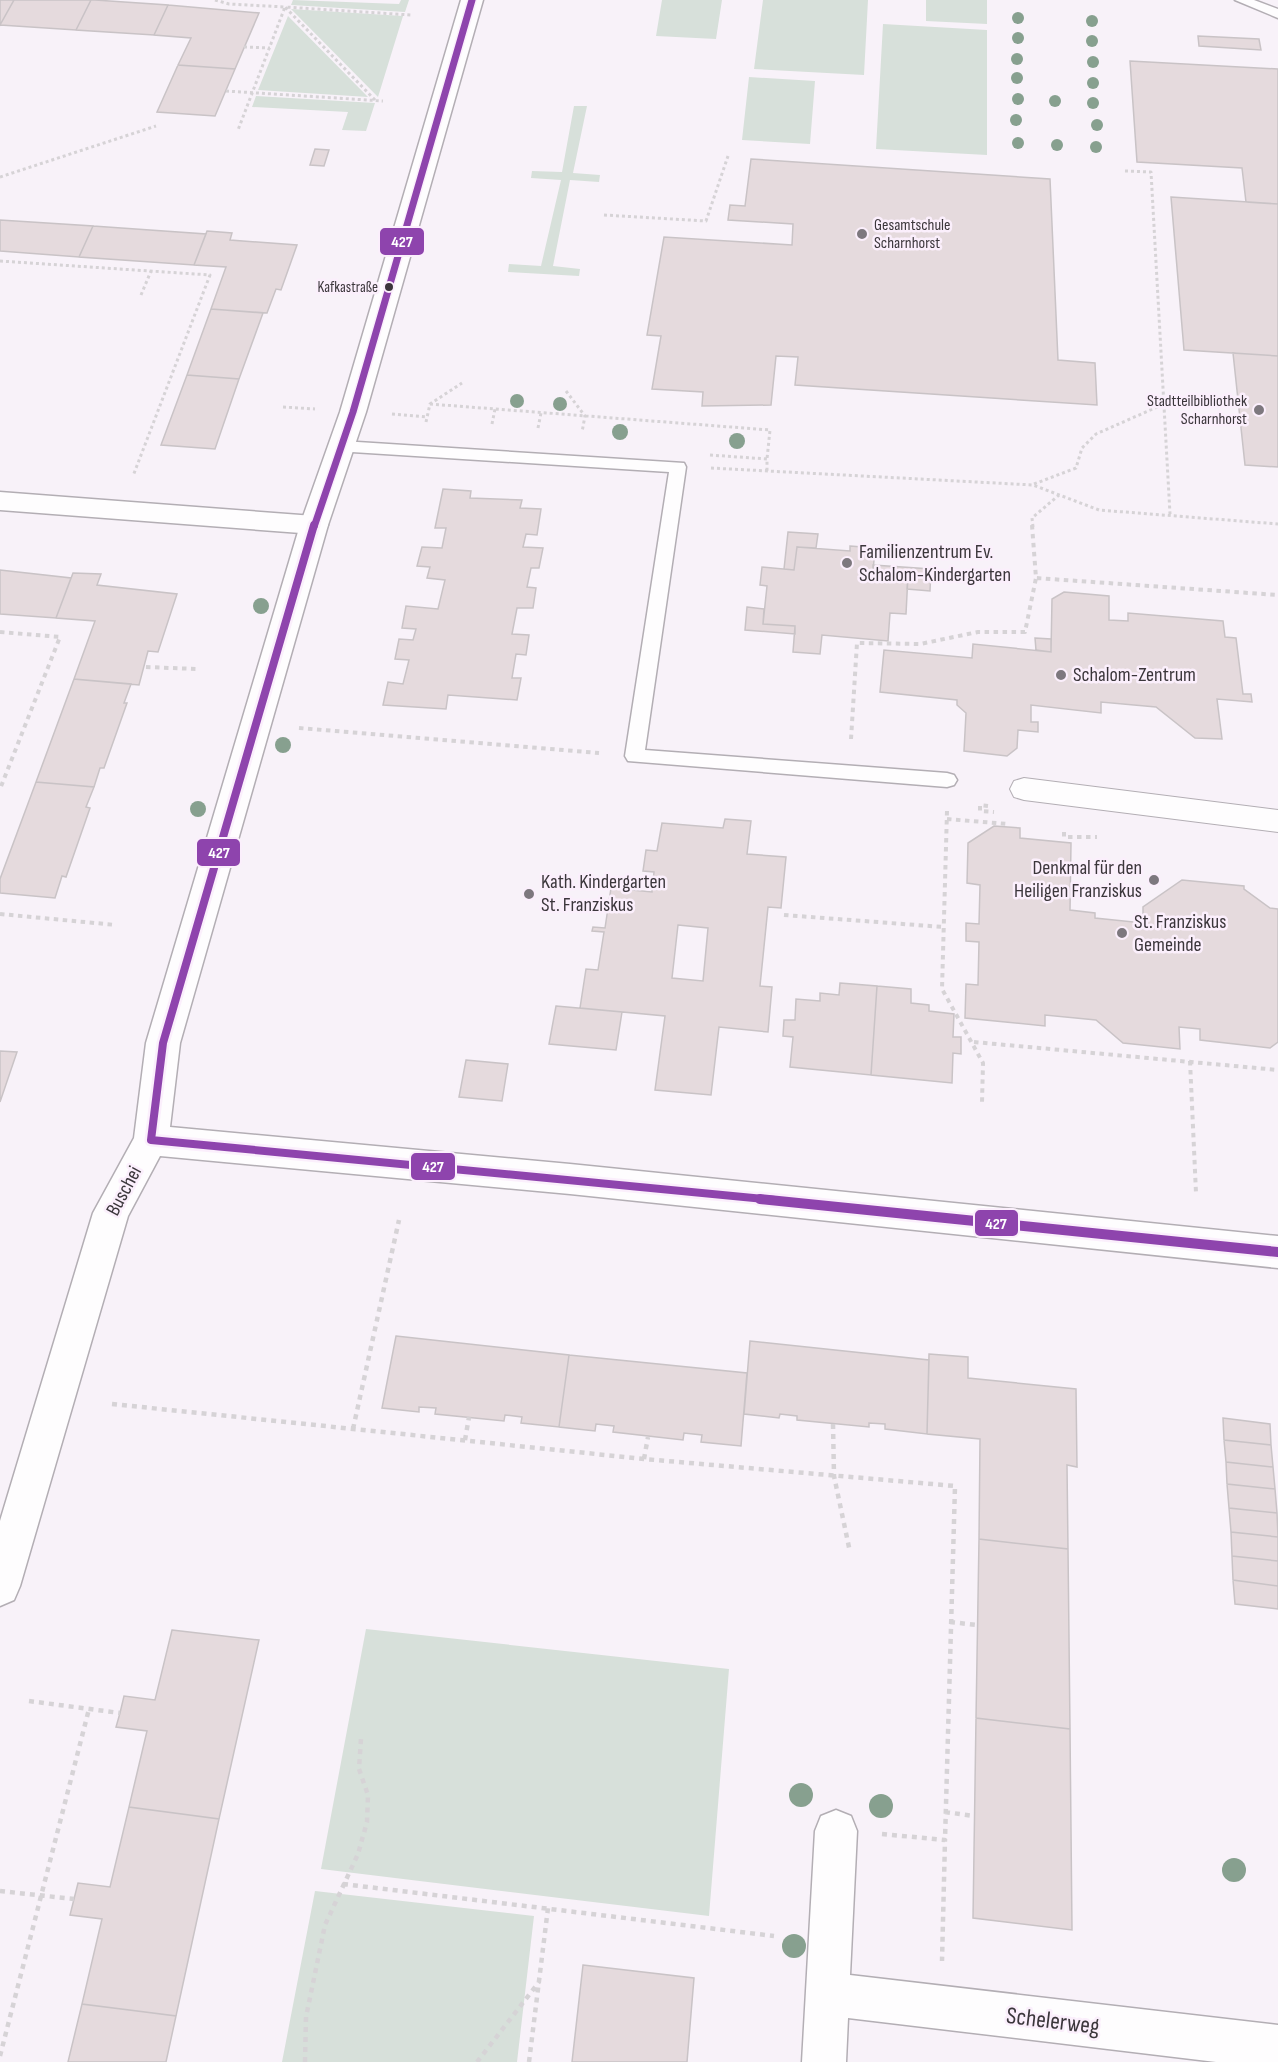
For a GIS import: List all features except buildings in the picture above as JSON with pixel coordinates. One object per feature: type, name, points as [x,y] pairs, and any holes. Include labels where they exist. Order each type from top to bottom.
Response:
[{"type":"street","name":"Buschei","points":[[0,1586],[111,1213],[151,1140],[164,1043],[314,525],[342,447],[472,0]]},
{"type":"street","points":[[0,501],[314,525]]},
{"type":"street","points":[[1024,789],[1278,821]]},
{"type":"street","points":[[151,1140],[558,1178],[1278,1252]]},
{"type":"street","points":[[824,2062],[836,1831]]},
{"type":"street","name":"Schelerweg","points":[[827,1994],[1278,2047]]},
{"type":"lane","points":[[1242,0],[1278,14]]},
{"type":"lane","points":[[342,447],[678,467],[635,756],[947,780]]},
{"type":"path","points":[[215,0],[229,4],[411,15]]},
{"type":"path","points":[[238,130],[285,7]]},
{"type":"path","points":[[285,7],[375,100]]},
{"type":"path","points":[[244,46],[270,48]]},
{"type":"path","points":[[226,91],[384,101]]},
{"type":"path","points":[[0,177],[156,126]]},
{"type":"path","points":[[604,215],[706,221],[728,156]]},
{"type":"path","points":[[1125,171],[1151,172],[1170,514]]},
{"type":"path","points":[[0,261],[210,275],[130,483]]},
{"type":"path","points":[[141,295],[151,271]]},
{"type":"path","points":[[430,404],[770,430],[767,459]]},
{"type":"path","points":[[1033,485],[1076,468],[1082,448],[1096,434],[1164,404]]},
{"type":"path","points":[[678,467],[1033,485],[1099,510],[1278,524]]},
{"type":"path","points":[[850,772],[857,643],[920,644],[978,632],[1025,632],[1036,578],[1032,518],[1059,495]]},
{"type":"path","points":[[1036,578],[1278,595]]},
{"type":"path","points":[[0,632],[60,637],[0,789]]},
{"type":"path","points":[[146,667],[197,669]]},
{"type":"path","points":[[299,728],[635,756]]},
{"type":"path","points":[[947,780],[942,989],[983,1063],[982,1102]]},
{"type":"path","points":[[0,914],[116,925]]},
{"type":"path","points":[[784,915],[943,927]]},
{"type":"path","points":[[973,1042],[1278,1070]]},
{"type":"path","points":[[1190,1062],[1196,1193]]},
{"type":"path","points":[[353,1429],[399,1220]]},
{"type":"path","points":[[111,1404],[645,1459],[955,1486],[941,2008]]},
{"type":"path","points":[[465,1440],[470,1417]]},
{"type":"path","points":[[833,1424],[834,1476],[850,1552]]},
{"type":"path","points":[[645,1459],[648,1437]]},
{"type":"path","points":[[950,1622],[977,1625]]},
{"type":"path","points":[[29,1701],[120,1713]]},
{"type":"path","points":[[0,2056],[89,1709]]},
{"type":"path","points":[[305,2062],[306,2017],[325,1925],[358,1854],[367,1822],[368,1795],[359,1769],[362,1739]]},
{"type":"path","points":[[945,1812],[974,1816]]},
{"type":"path","points":[[836,1831],[945,1840]]},
{"type":"path","points":[[343,1884],[774,1936]]},
{"type":"path","points":[[0,1891],[74,1899]]},
{"type":"path","points":[[529,2062],[548,1908]]},
{"type":"path","points":[[477,2062],[539,1982]]},
{"type":"shaded area","points":[[293,0],[399,4],[401,0],[409,0],[405,12],[291,5]]},
{"type":"shaded area","points":[[662,0],[722,0],[716,39],[656,36]]},
{"type":"shaded area","points":[[763,0],[868,0],[864,75],[754,69]]},
{"type":"shaded area","points":[[926,0],[987,0],[987,24],[926,21]]},
{"type":"shaded area","points":[[291,9],[403,16],[378,97]]},
{"type":"shaded area","points":[[288,16],[368,97],[258,90]]},
{"type":"shaded area","points":[[883,24],[987,30],[987,155],[876,149]]},
{"type":"shaded area","points":[[749,77],[815,81],[810,144],[742,140]]},
{"type":"shaded area","points":[[256,96],[375,103],[366,131],[342,130],[348,112],[252,107]]},
{"type":"shaded area","points":[[574,106],[587,106],[573,173],[600,175],[599,182],[570,180],[553,266],[580,269],[579,276],[508,272],[509,264],[541,266],[561,180],[531,178],[532,171],[562,172]]},
{"type":"shaded area","points":[[366,1629],[729,1669],[709,1916],[321,1869]]},
{"type":"shaded area","points":[[315,1891],[534,1916],[517,2062],[282,2062]]},
{"type":"transit line","name":"427","points":[[151,1140],[163,1043],[314,525],[353,412],[472,0]]},
{"type":"transit line","name":"427","points":[[151,1140],[570,1179],[1278,1252]]},
{"type":"place","name":"Gesamtschule Scharnhorst","points":[[862,234]]},
{"type":"place","name":"Kafkastraße","points":[[389,287]]},
{"type":"place","name":"Stadtteilbibliothek Scharnhorst","points":[[1259,410]]},
{"type":"place","name":"Familienzentrum Ev. Schalom-Kindergarten","points":[[847,563]]},
{"type":"place","name":"Schalom-Zentrum","points":[[1061,675]]},
{"type":"place","name":"Denkmal für den Heiligen Franziskus","points":[[1154,880]]},
{"type":"place","name":"Kath. Kindergarten St. Franziskus","points":[[529,894]]},
{"type":"place","name":"St. Franziskus Gemeinde","points":[[1122,933]]}]
